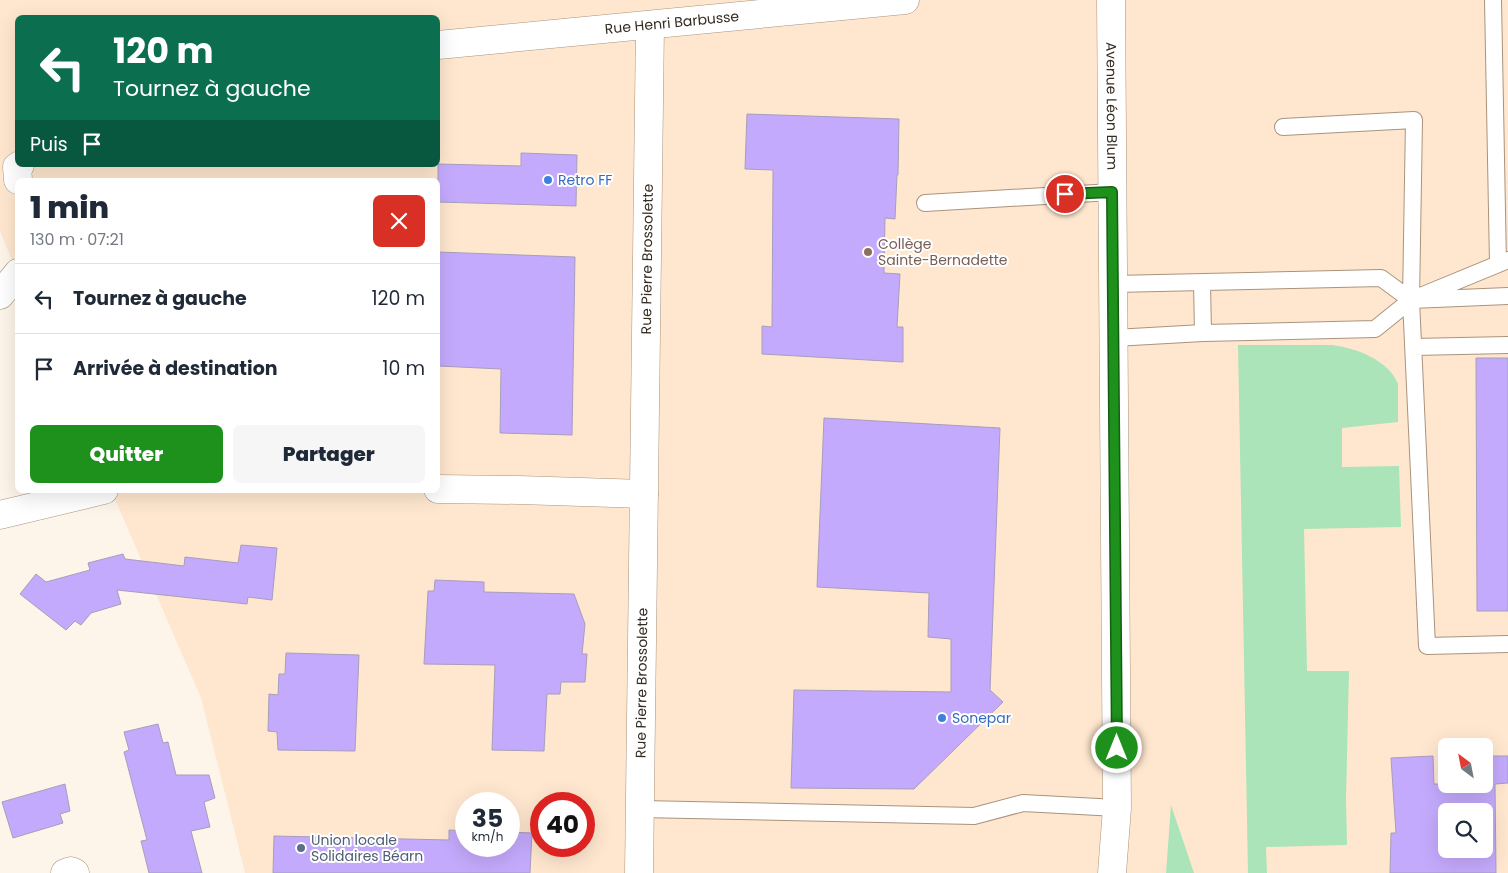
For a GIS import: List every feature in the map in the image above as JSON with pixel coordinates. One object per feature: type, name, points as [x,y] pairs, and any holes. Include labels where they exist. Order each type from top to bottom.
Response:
[{"type":"street","name":"Rue Henri Barbusse","points":[[440,45],[905,0]]},
{"type":"street","name":"Avenue Léon Blum","points":[[1111,0],[1117,808],[1112,873]]},
{"type":"street","name":"Rue Pierre Brossolette","points":[[639,873],[650,25]]},
{"type":"street","points":[[0,295],[15,277]]},
{"type":"street","points":[[440,489],[644,494]]},
{"type":"street","points":[[0,515],[92,493]]},
{"type":"street","points":[[66,873],[71,871],[75,873]]},
{"type":"lane","points":[[1114,338],[1203,333],[1375,329],[1411,300],[1503,262],[1493,0]]},
{"type":"lane","points":[[1283,126],[1414,120],[1411,300],[1427,646],[1508,644]]},
{"type":"lane","points":[[925,203],[1112,192]]},
{"type":"lane","points":[[1114,284],[1381,278],[1411,300],[1508,296]]},
{"type":"lane","points":[[1202,283],[1203,333]]},
{"type":"lane","points":[[1414,347],[1508,345]]},
{"type":"lane","points":[[640,809],[974,816],[1023,803],[1117,808]]},
{"type":"shaded area","points":[[0,0],[1508,0],[1508,873],[245,873],[201,698],[112,493],[440,493],[440,178],[15,178],[15,267],[0,231]]},
{"type":"green space","points":[[1238,345],[1332,345],[1351,349],[1379,362],[1394,376],[1398,384],[1398,422],[1342,428],[1342,467],[1399,466],[1401,527],[1304,529],[1307,671],[1349,671],[1346,798],[1347,845],[1266,847],[1267,873],[1248,873]]},
{"type":"green space","points":[[1171,805],[1194,873],[1166,873]]},
{"type":"building","points":[[747,114],[899,119],[895,219],[885,218],[884,273],[900,274],[897,327],[903,327],[903,362],[762,354],[762,326],[772,327],[773,170],[745,169]]},
{"type":"building","points":[[521,153],[577,155],[576,206],[440,202],[438,167],[440,167],[440,164],[521,166]]},
{"type":"building","points":[[440,252],[575,257],[572,435],[500,433],[501,369],[440,366]]},
{"type":"building","points":[[1476,358],[1508,358],[1508,611],[1477,611]]},
{"type":"building","points":[[824,418],[1000,428],[990,690],[1003,702],[914,789],[791,788],[794,690],[951,692],[951,639],[928,637],[929,593],[817,587]]},
{"type":"building","points":[[241,545],[277,548],[272,600],[248,597],[247,604],[117,590],[121,604],[91,613],[81,625],[75,621],[66,630],[20,594],[36,574],[46,582],[90,570],[88,563],[123,554],[125,559],[184,566],[185,557],[238,563]]},
{"type":"building","points":[[435,580],[484,582],[484,592],[574,594],[585,624],[582,654],[587,654],[585,682],[561,682],[560,694],[547,694],[544,751],[492,750],[495,665],[424,664],[428,591],[434,591]]},
{"type":"building","points":[[286,653],[359,655],[355,751],[278,750],[277,732],[268,731],[269,694],[278,695],[279,674],[285,674]]},
{"type":"building","points":[[158,724],[163,743],[168,742],[176,775],[209,775],[215,798],[204,802],[210,827],[191,831],[202,873],[149,873],[141,841],[147,840],[124,752],[129,750],[124,732]]},
{"type":"building","points":[[1433,756],[1434,784],[1438,784],[1438,793],[1493,793],[1493,756],[1508,756],[1508,783],[1495,784],[1496,873],[1390,873],[1391,833],[1396,833],[1391,758]]},
{"type":"building","points":[[65,784],[70,811],[60,814],[63,823],[13,838],[2,802]]},
{"type":"building","points":[[449,830],[455,830],[455,857],[520,857],[520,832],[530,833],[530,873],[273,873],[274,836],[449,840]]},
{"type":"place","name":"Retro FF","points":[[548,180]]},
{"type":"place","name":"Collège Sainte-Bernadette","points":[[868,252]]},
{"type":"place","name":"Sonepar","points":[[942,718]]},
{"type":"place","name":"Union locale Solidaires Béarn","points":[[301,848]]},
{"type":"route","points":[[1065,194],[1112,192],[1117,748]]}]
